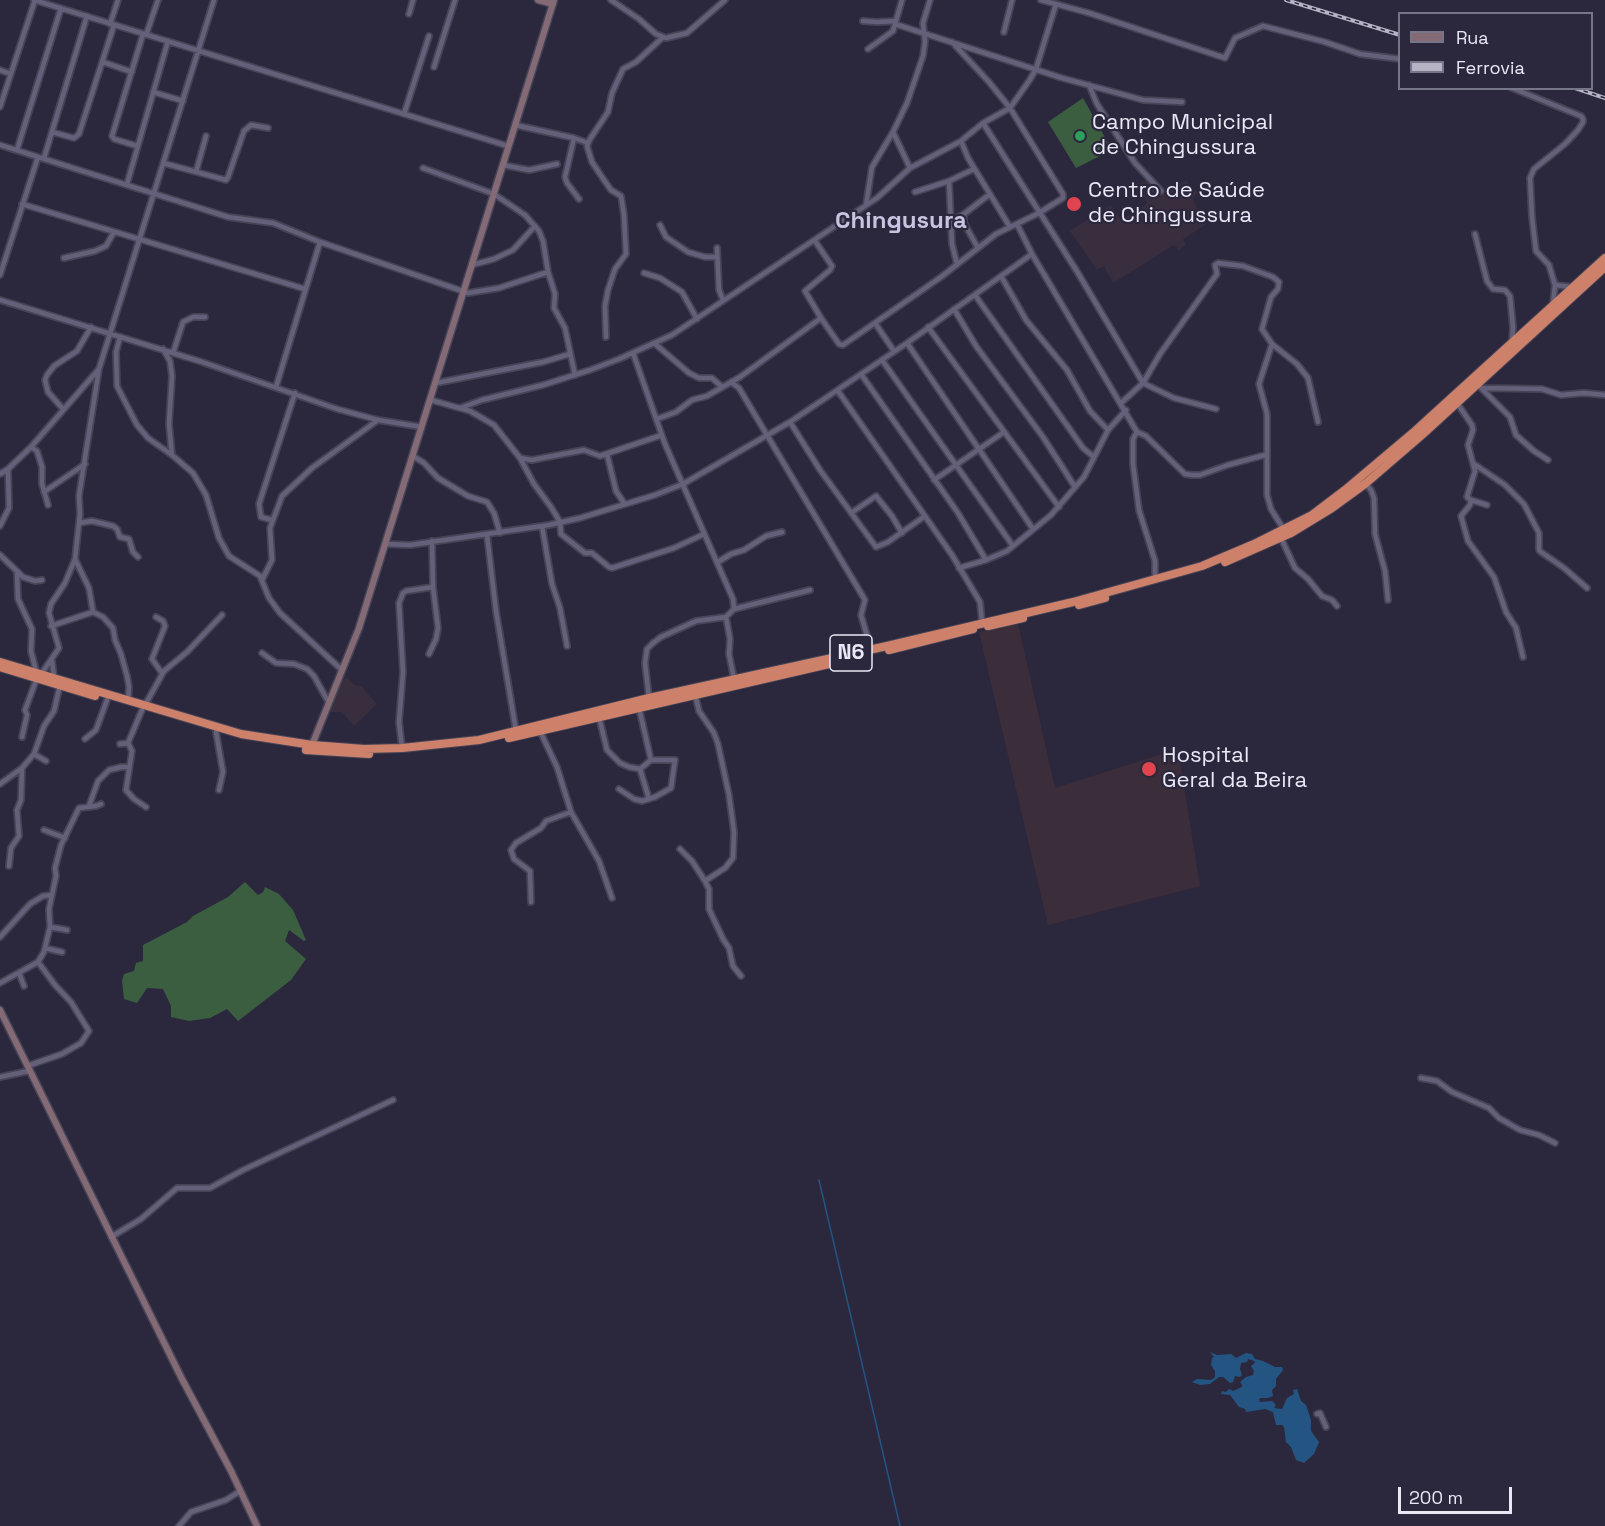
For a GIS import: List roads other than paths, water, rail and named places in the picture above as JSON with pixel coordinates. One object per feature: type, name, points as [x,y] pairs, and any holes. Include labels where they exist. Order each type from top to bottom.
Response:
[{"type":"highway","name":"N6","points":[[0,662],[107,700],[242,734],[312,746],[402,748],[479,740],[516,731],[599,717],[900,648],[1151,587],[1227,561],[1283,534],[1363,481],[1457,403],[1512,342],[1605,258]]},
{"type":"highway","name":"N6","points":[[1363,481],[1476,384],[1605,267]]},
{"type":"highway","name":"N6","points":[[0,667],[54,677],[216,732],[292,748],[355,754],[433,751],[478,744],[649,698],[1073,602],[1155,580],[1225,557],[1283,534]]},
{"type":"street","points":[[0,107],[35,0],[508,146]]},
{"type":"street","points":[[52,132],[74,138],[79,134],[103,62],[118,0]]},
{"type":"street","points":[[137,146],[114,139],[112,136],[158,0]]},
{"type":"street","points":[[22,737],[27,716],[25,710],[38,674],[52,661],[59,648],[49,617],[51,604],[65,583],[75,559],[79,496],[99,369],[214,0]]},
{"type":"street","points":[[409,14],[413,0]]},
{"type":"street","points":[[434,67],[455,0]]},
{"type":"street","points":[[312,746],[359,628],[553,2],[537,0]]},
{"type":"street","points":[[611,0],[662,38]]},
{"type":"street","points":[[606,337],[605,306],[608,290],[615,269],[626,254],[624,215],[621,196],[611,190],[596,169],[588,154],[588,143],[606,117],[612,93],[624,69],[636,62],[662,38],[687,33],[725,0]]},
{"type":"street","points":[[868,49],[891,34],[902,0]]},
{"type":"street","points":[[866,205],[872,168],[894,132],[907,104],[923,56],[925,42],[923,23],[930,0]]},
{"type":"street","points":[[1004,32],[1012,0]]},
{"type":"street","points":[[1041,0],[1225,58],[1235,38],[1263,26],[1325,42],[1360,54],[1398,59]]},
{"type":"street","points":[[460,408],[574,375],[633,353],[697,319],[815,241],[881,195],[910,168],[961,141],[983,123],[1010,108],[1036,69],[1056,4]]},
{"type":"street","points":[[17,150],[61,8]]},
{"type":"street","points":[[44,158],[87,16]]},
{"type":"street","points":[[863,21],[896,22],[923,33],[1036,69],[1143,100],[1182,102]]},
{"type":"street","points":[[404,114],[429,36]]},
{"type":"street","points":[[127,184],[168,41]]},
{"type":"street","points":[[815,241],[832,266],[805,291],[841,345],[875,323],[1002,230],[1040,213],[1064,198],[1064,194],[1010,108],[952,42]]},
{"type":"street","points":[[103,62],[132,72]]},
{"type":"street","points":[[0,70],[11,74]]},
{"type":"street","points":[[1089,85],[1097,104],[1135,163],[1161,191]]},
{"type":"street","points":[[1517,90],[1583,119],[1578,130],[1534,169],[1530,178],[1536,251],[1549,265],[1555,285],[1552,306]]},
{"type":"street","points":[[153,92],[183,101]]},
{"type":"street","points":[[983,123],[1093,297],[1143,383],[1174,398],[1215,409]]},
{"type":"street","points":[[164,163],[227,179],[244,131],[251,125],[268,128]]},
{"type":"street","points":[[515,126],[588,143]]},
{"type":"street","points":[[894,132],[910,168]]},
{"type":"street","points":[[196,172],[206,136]]},
{"type":"street","points":[[574,138],[565,177],[579,199]]},
{"type":"street","points":[[961,141],[974,169],[1010,227]]},
{"type":"street","points":[[0,145],[228,217],[273,223],[320,242],[472,294],[548,272]]},
{"type":"street","points":[[0,275],[38,157]]},
{"type":"street","points":[[503,165],[529,170],[557,164]]},
{"type":"street","points":[[423,168],[494,194],[513,206],[535,226],[543,241],[548,272],[555,294],[554,308],[565,328],[574,375]]},
{"type":"street","points":[[915,192],[949,181],[974,169]]},
{"type":"street","points":[[949,181],[952,243],[957,264]]},
{"type":"street","points":[[951,221],[990,194]]},
{"type":"street","points":[[22,204],[305,289]]},
{"type":"street","points":[[964,214],[964,223],[978,248]]},
{"type":"street","points":[[1017,224],[1032,254],[1137,432],[1146,436],[1185,474],[1192,476],[1206,474],[1228,465],[1266,455]]},
{"type":"street","points":[[660,225],[666,237],[688,252],[705,257],[717,257]]},
{"type":"street","points":[[472,265],[494,259],[513,250],[535,226]]},
{"type":"street","points":[[64,258],[106,246],[114,232]]},
{"type":"street","points":[[1475,234],[1487,281],[1493,289],[1505,291],[1510,296],[1512,342]]},
{"type":"street","points":[[276,387],[320,242]]},
{"type":"street","points":[[717,249],[719,290],[723,300]]},
{"type":"street","points":[[385,544],[401,546],[542,526],[580,518],[683,484],[790,423],[1032,254]]},
{"type":"street","points":[[1121,403],[1143,383],[1217,274],[1215,265],[1218,264],[1254,269],[1279,282],[1262,324],[1263,332],[1272,344],[1297,364],[1308,378],[1318,422]]},
{"type":"street","points":[[644,273],[660,278],[682,292],[697,319]]},
{"type":"street","points":[[1001,276],[1026,320],[1067,370],[1090,411],[1108,429]]},
{"type":"street","points":[[1555,285],[1573,287]]},
{"type":"street","points":[[975,295],[1083,448],[1094,457]]},
{"type":"street","points":[[0,300],[173,353],[337,409],[378,420],[422,426]]},
{"type":"street","points":[[954,309],[976,346],[1043,437],[1075,487]]},
{"type":"street","points":[[173,353],[183,322],[194,317],[205,317]]},
{"type":"street","points":[[657,419],[676,412],[696,398],[707,396],[740,377],[821,318]]},
{"type":"street","points":[[875,323],[894,351]]},
{"type":"street","points":[[63,409],[48,392],[46,375],[54,366],[80,348],[91,327]]},
{"type":"street","points":[[928,327],[1059,507]]},
{"type":"street","points":[[120,337],[116,352],[118,389],[143,433],[193,473],[201,486],[223,547],[229,556],[262,580],[269,598],[280,613],[343,671]]},
{"type":"street","points":[[654,343],[689,373],[699,378],[712,378],[722,387]]},
{"type":"street","points":[[907,343],[1033,529]]},
{"type":"street","points":[[1272,344],[1259,384],[1267,414],[1267,495],[1295,568],[1323,596],[1338,606]]},
{"type":"street","points":[[163,350],[170,361],[172,376],[169,424],[172,455]]},
{"type":"street","points":[[633,353],[662,435],[718,562],[733,599],[734,609]]},
{"type":"street","points":[[436,383],[543,362],[570,354]]},
{"type":"street","points":[[882,360],[1014,546]]},
{"type":"street","points":[[0,474],[31,447],[99,369]]},
{"type":"street","points":[[861,374],[958,513],[986,560]]},
{"type":"street","points":[[739,388],[740,377]]},
{"type":"street","points":[[731,382],[739,388],[866,600],[861,615],[871,649]]},
{"type":"street","points":[[1476,384],[1542,389],[1561,395],[1584,393],[1605,395]]},
{"type":"street","points":[[1476,384],[1510,417],[1516,435],[1548,460]]},
{"type":"street","points":[[838,391],[926,516],[959,568],[980,602],[982,622]]},
{"type":"street","points":[[272,520],[261,517],[259,504],[295,393]]},
{"type":"street","points":[[430,400],[460,408],[488,420],[520,458],[534,484],[560,522],[561,534],[585,553],[591,553],[612,568],[674,548],[704,534]]},
{"type":"street","points":[[1457,403],[1472,425],[1472,435],[1468,443],[1474,464],[1474,477],[1467,494],[1468,499],[1487,505]]},
{"type":"street","points":[[959,568],[1007,551],[1059,507],[1088,473],[1108,429],[1126,410]]},
{"type":"street","points":[[262,580],[272,560],[269,533],[282,496],[312,468],[378,420]]},
{"type":"street","points":[[790,423],[850,513],[876,547],[888,542],[926,516]]},
{"type":"street","points":[[934,480],[1004,432]]},
{"type":"street","points":[[1137,432],[1133,439],[1133,465],[1139,510],[1155,561],[1155,580]]},
{"type":"street","points":[[520,458],[532,460],[584,450],[600,456],[662,435]]},
{"type":"street","points":[[31,447],[37,452],[42,467],[44,492],[48,505]]},
{"type":"street","points":[[607,454],[616,491],[624,503]]},
{"type":"street","points":[[413,456],[424,463],[438,478],[468,496],[487,502],[495,513],[500,533]]},
{"type":"street","points":[[44,492],[85,464]]},
{"type":"street","points":[[1474,464],[1506,485],[1524,504],[1539,533],[1539,550],[1587,588]]},
{"type":"street","points":[[0,526],[9,508],[8,469]]},
{"type":"street","points":[[1363,481],[1371,490],[1374,498],[1376,534],[1385,571],[1388,600]]},
{"type":"street","points":[[850,513],[876,496],[902,533]]},
{"type":"street","points":[[1471,500],[1470,505],[1461,516],[1468,541],[1494,577],[1506,612],[1516,628],[1523,657]]},
{"type":"street","points":[[79,523],[92,521],[113,526],[120,537],[129,539],[133,552],[138,557]]},
{"type":"street","points":[[542,526],[552,584],[560,608],[567,646]]},
{"type":"street","points":[[718,562],[731,554],[744,550],[766,536],[782,532]]},
{"type":"street","points":[[487,535],[496,611],[516,731]]},
{"type":"street","points":[[429,654],[438,628],[433,587],[432,541]]},
{"type":"street","points":[[0,555],[17,573],[28,579],[42,580]]},
{"type":"street","points":[[75,559],[89,588],[93,612]]},
{"type":"street","points":[[17,573],[18,598],[32,629],[31,651],[38,674]]},
{"type":"street","points":[[402,748],[399,722],[403,672],[399,603],[406,591],[433,587]]},
{"type":"street","points":[[649,698],[645,663],[647,649],[652,643],[696,621],[726,617],[734,609],[810,590]]},
{"type":"street","points":[[51,626],[93,612],[103,617],[113,628],[114,640],[121,654],[128,681],[128,701]]},
{"type":"street","points":[[146,807],[127,792],[128,767],[132,751],[128,743],[162,673],[187,652],[222,615]]},
{"type":"street","points":[[726,617],[734,679]]},
{"type":"street","points":[[156,618],[163,621],[165,626],[153,659],[162,673]]},
{"type":"street","points":[[262,653],[276,663],[294,664],[307,669],[314,676],[329,703]]},
{"type":"street","points":[[52,661],[54,677]]},
{"type":"street","points":[[0,784],[22,768],[34,754],[44,726],[54,711],[60,685]]},
{"type":"street","points":[[695,694],[699,711],[718,744],[734,832],[734,858],[725,868],[705,881]]},
{"type":"street","points":[[85,739],[96,730],[107,700]]},
{"type":"street","points":[[639,708],[651,760]]},
{"type":"street","points":[[599,717],[608,750],[620,763],[640,769],[651,760],[670,758],[676,761],[671,788],[649,799],[642,801],[634,799],[619,789]]},
{"type":"street","points":[[538,729],[557,767],[571,812],[599,861],[612,898]]},
{"type":"street","points":[[216,732],[223,772],[219,790]]},
{"type":"street","points":[[120,744],[128,743]]},
{"type":"street","points":[[34,754],[46,761]]},
{"type":"street","points":[[89,806],[98,781],[109,770],[128,767]]},
{"type":"street","points":[[9,866],[11,848],[20,836],[17,810],[22,794],[22,768]]},
{"type":"street","points":[[640,769],[649,799]]},
{"type":"street","points":[[0,983],[38,962],[45,948],[50,927],[49,909],[56,876],[54,868],[61,845],[79,808],[101,804]]},
{"type":"street","points":[[531,902],[530,871],[514,859],[511,849],[516,843],[541,828],[546,821],[571,812]]},
{"type":"street","points":[[44,830],[65,838]]},
{"type":"street","points":[[680,849],[692,861],[709,889],[709,909],[729,948],[732,966],[741,976]]},
{"type":"street","points":[[0,937],[30,904],[43,896],[52,895]]},
{"type":"street","points":[[50,927],[67,930]]},
{"type":"street","points":[[45,948],[62,952]]},
{"type":"street","points":[[0,1077],[28,1069],[63,1054],[81,1043],[89,1031],[71,1002],[38,962]]},
{"type":"street","points":[[19,973],[24,986]]},
{"type":"street","points":[[0,1010],[194,1404],[231,1471],[257,1526]]},
{"type":"street","points":[[1421,1078],[1437,1081],[1452,1092],[1489,1108],[1498,1119],[1555,1143]]},
{"type":"street","points":[[111,1236],[141,1219],[177,1188],[189,1186],[210,1188],[243,1170],[393,1100]]},
{"type":"street","points":[[1317,1414],[1320,1413],[1326,1427]]},
{"type":"street","points":[[179,1526],[191,1512],[226,1500],[240,1491]]},
{"type":"water","points":[[1210,1352],[1217,1355],[1231,1354],[1236,1358],[1246,1353],[1252,1354],[1255,1359],[1275,1367],[1282,1367],[1283,1370],[1272,1390],[1273,1396],[1261,1398],[1260,1402],[1272,1401],[1276,1405],[1274,1408],[1282,1409],[1287,1398],[1294,1394],[1293,1390],[1297,1389],[1311,1420],[1311,1431],[1319,1442],[1314,1454],[1304,1463],[1296,1460],[1291,1447],[1286,1442],[1284,1427],[1276,1425],[1273,1412],[1265,1409],[1246,1412],[1230,1395],[1221,1394],[1222,1391],[1226,1392],[1229,1389],[1233,1391],[1242,1387],[1240,1382],[1253,1375],[1254,1371],[1251,1366],[1255,1363],[1254,1361],[1248,1359],[1247,1362],[1241,1363],[1242,1375],[1235,1376],[1233,1382],[1230,1383],[1223,1377],[1219,1377],[1210,1384],[1200,1385],[1192,1382],[1197,1379],[1211,1380],[1215,1377],[1215,1371],[1211,1365],[1214,1357]]},
{"type":"waterway","points":[[819,1180],[900,1526]]},
{"type":"railway","points":[[1286,0],[1398,34]]},
{"type":"railway","points":[[1581,90],[1605,98]]},
{"type":"place","name":"Campo Municipal de Chingussura","points":[[1080,136]]},
{"type":"place","name":"Centro de Saúde de Chingussura","points":[[1074,204]]},
{"type":"place","name":"Hospital Geral da Beira","points":[[1149,769]]},
{"type":"district","name":"Chingusura","points":[[901,221]]}]
